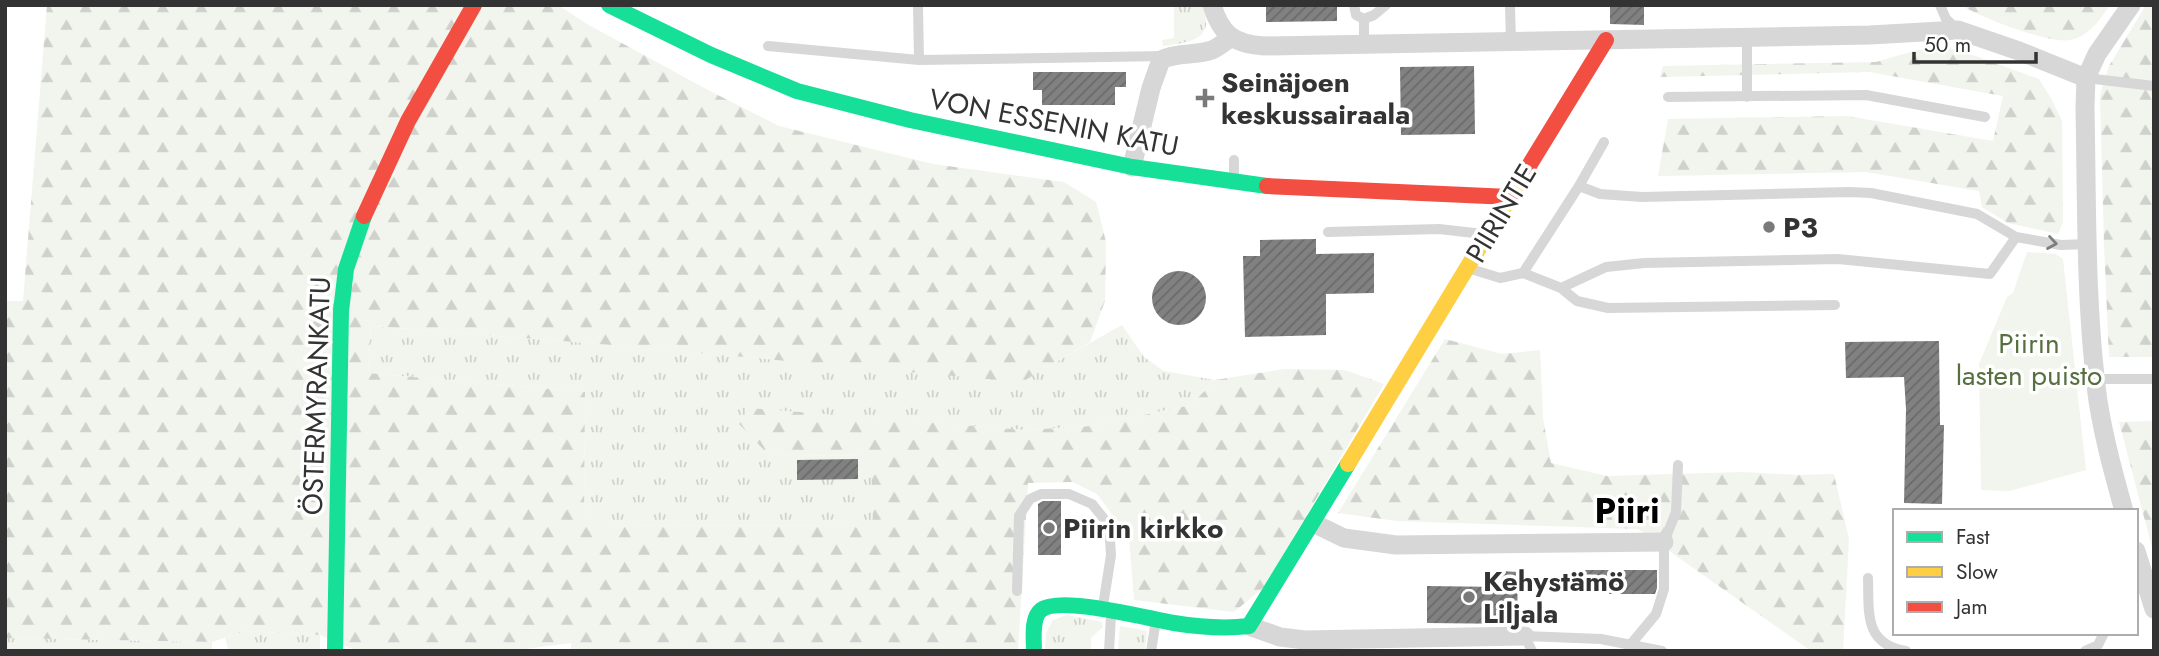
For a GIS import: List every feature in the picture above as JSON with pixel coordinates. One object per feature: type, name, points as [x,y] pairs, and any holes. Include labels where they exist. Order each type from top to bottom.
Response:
[{"type":"street","name":"ÖSTERMYRANKATU","points":[[335,651],[341,311],[346,269],[358,229],[408,121],[474,5]]},
{"type":"street","name":"VON ESSENIN KATU","points":[[609,5],[711,55],[797,91],[910,120],[1132,167],[1261,186],[1324,184],[1510,197]]},
{"type":"street","points":[[1212,5],[1224,31],[1248,45],[1870,35],[1958,30],[2086,78]]},
{"type":"street","points":[[2123,509],[2108,453],[2095,379],[2088,244],[2086,78],[2097,54],[2131,5]]},
{"type":"street","points":[[1132,167],[1161,60],[1169,56],[1215,49],[1231,37]]},
{"type":"street","name":"PIIRINTIE","points":[[1250,626],[1606,40]]},
{"type":"street","points":[[1313,523],[1344,538],[1396,545],[1664,542]]},
{"type":"street","points":[[2138,561],[2154,609]]},
{"type":"street","points":[[1034,651],[1034,629],[1038,613],[1044,607],[1068,606],[1177,623],[1236,628],[1250,626],[1305,645],[1529,643]]},
{"type":"lane","points":[[918,5],[919,60]]},
{"type":"lane","points":[[1354,5],[1356,15],[1364,19]]},
{"type":"lane","points":[[1364,19],[1383,10],[1386,5]]},
{"type":"lane","points":[[1510,5],[1511,42]]},
{"type":"lane","points":[[1940,5],[1946,19],[1958,30]]},
{"type":"lane","points":[[1364,19],[1364,44]]},
{"type":"lane","points":[[1746,97],[1747,37]]},
{"type":"lane","points":[[768,46],[919,60],[1169,56]]},
{"type":"lane","points":[[2086,78],[2154,86]]},
{"type":"lane","points":[[1668,97],[1866,95],[1986,117]]},
{"type":"lane","points":[[1523,273],[1604,142]]},
{"type":"lane","points":[[1234,160],[1234,182]]},
{"type":"lane","points":[[1579,186],[1600,194],[1642,197],[1871,193],[1976,214],[2016,237],[2062,245],[2088,244]]},
{"type":"lane","points":[[1328,232],[1439,229],[1487,234]]},
{"type":"lane","points":[[1561,288],[1606,267],[1644,263],[1838,259],[1990,274],[2016,237]]},
{"type":"lane","points":[[1468,267],[1476,272],[1500,278],[1523,273],[1561,288],[1577,301],[1608,308],[1835,304]]},
{"type":"lane","points":[[2095,379],[2154,379]]},
{"type":"lane","points":[[1634,648],[1656,614],[1664,589],[1664,542],[1676,512],[1678,465]]},
{"type":"lane","points":[[1017,591],[1019,516],[1030,499],[1041,494],[1069,494],[1092,504],[1109,526],[1109,651]]},
{"type":"lane","points":[[1868,578],[1869,621],[1878,639],[1895,649],[1906,651]]},
{"type":"lane","points":[[1151,651],[1156,619]]},
{"type":"lane","points":[[2085,651],[2098,645],[2103,635]]},
{"type":"lane","points":[[1529,643],[1601,639],[1634,648],[1662,651]]},
{"type":"green space","points":[[47,5],[558,5],[587,24],[779,126],[933,164],[1064,182],[1096,202],[1106,242],[1105,301],[1090,342],[1022,382],[371,326],[368,373],[585,392],[584,526],[873,525],[871,455],[789,456],[765,451],[739,424],[749,408],[1024,430],[1091,426],[1191,405],[1215,380],[1284,369],[1345,370],[1384,384],[1264,587],[1234,612],[1134,600],[1129,537],[1097,494],[1073,482],[1028,483],[1018,651],[734,651],[734,644],[571,643],[510,651],[357,651],[320,635],[246,631],[212,642],[5,638],[5,301],[23,301]]},
{"type":"green space","points":[[1174,5],[1202,5],[1206,26],[1198,37],[1163,46],[1162,40],[1174,38]]},
{"type":"green space","points":[[1961,5],[2110,5],[2088,32],[2070,40],[2060,40],[2014,28]]},
{"type":"green space","points":[[2146,5],[2154,5],[2154,357],[2109,357],[2100,95],[2109,66]]},
{"type":"green space","points":[[1942,47],[1959,50],[2039,79],[2062,121],[2063,222],[2058,234],[2008,223],[1982,207],[1979,191],[1866,172],[1658,176],[1668,119],[1847,116],[1993,141],[2003,96],[1869,72],[1660,77],[1663,66],[1876,62],[1917,50]]},
{"type":"green space","name":"Piirin lasten puisto","points":[[2027,252],[2056,254],[2063,259],[2086,470],[2010,491],[1981,490],[1979,364],[2007,297],[2013,293]]},
{"type":"green space","points":[[1122,325],[1144,357],[1164,371],[1215,380],[1191,405],[1091,426],[1024,430],[870,418],[765,451],[789,456],[872,455],[874,525],[584,526],[585,392],[368,373],[371,326],[1022,381]]},
{"type":"green space","points":[[1445,339],[1502,354],[1540,350],[1543,418],[1551,463],[1607,476],[1742,472],[1834,474],[1849,539],[1843,651],[1811,651],[1638,529],[1397,521],[1338,513]]},
{"type":"green space","points":[[2154,421],[2154,555],[2119,422]]},
{"type":"green space","points":[[1067,615],[1102,622],[1103,627],[1091,638],[1091,651],[1045,651],[1046,633],[1053,620]]},
{"type":"green space","points":[[1120,626],[1147,631],[1145,651],[1118,651]]},
{"type":"green space","points":[[246,631],[320,635],[320,651],[229,651],[225,638]]},
{"type":"green space","points":[[5,638],[212,642],[212,651],[5,651]]},
{"type":"green space","points":[[571,643],[667,643],[667,651],[571,651]]},
{"type":"green space","points":[[667,643],[734,644],[734,651],[667,651]]},
{"type":"building","points":[[1266,5],[1337,5],[1337,21],[1266,22]]},
{"type":"building","points":[[1610,5],[1644,5],[1644,25],[1610,24]]},
{"type":"building","points":[[1474,66],[1475,134],[1401,135],[1400,67]]},
{"type":"building","points":[[1033,72],[1126,72],[1126,87],[1115,87],[1115,105],[1042,105],[1042,90],[1033,90]]},
{"type":"building","points":[[1316,239],[1316,254],[1374,253],[1374,293],[1326,294],[1326,335],[1245,337],[1243,256],[1260,256],[1260,240]]},
{"type":"building","points":[[1179,271],[1198,279],[1206,298],[1198,317],[1179,325],[1160,317],[1152,298],[1160,279]]},
{"type":"building","points":[[1939,341],[1940,425],[1944,425],[1942,504],[1904,503],[1904,377],[1846,378],[1845,342]]},
{"type":"building","points":[[858,459],[858,479],[797,480],[797,460]]},
{"type":"building","name":"Piirin kirkko","points":[[1043,501],[1061,501],[1061,555],[1038,555],[1038,504]]},
{"type":"building","points":[[1579,570],[1657,570],[1657,588],[1655,594],[1579,594]]},
{"type":"building","points":[[1501,571],[1518,572],[1517,624],[1427,623],[1427,586],[1501,587]]},
{"type":"traffic: fast","points":[[609,5],[711,55],[797,91],[910,120],[1132,167],[1267,186]]},
{"type":"traffic: fast","points":[[335,651],[341,311],[346,269],[364,216]]},
{"type":"traffic: fast","points":[[1034,651],[1036,618],[1041,610],[1051,606],[1085,606],[1193,626],[1249,626],[1348,464]]},
{"type":"traffic: slow","points":[[1348,464],[1527,169]]},
{"type":"traffic: jam","points":[[364,216],[408,121],[474,5]]},
{"type":"traffic: jam","points":[[1527,169],[1606,40]]},
{"type":"traffic: jam","points":[[1267,186],[1510,197]]},
{"type":"place","name":"Seinäjoen keskussairaala","points":[[1205,98]]},
{"type":"place","name":"P3","points":[[1769,227]]},
{"type":"place","name":"Piirin kirkko","points":[[1049,528]]},
{"type":"place","name":"Kehystämö Liljala","points":[[1469,597]]},
{"type":"district","name":"Piiri","points":[[1627,511]]}]
